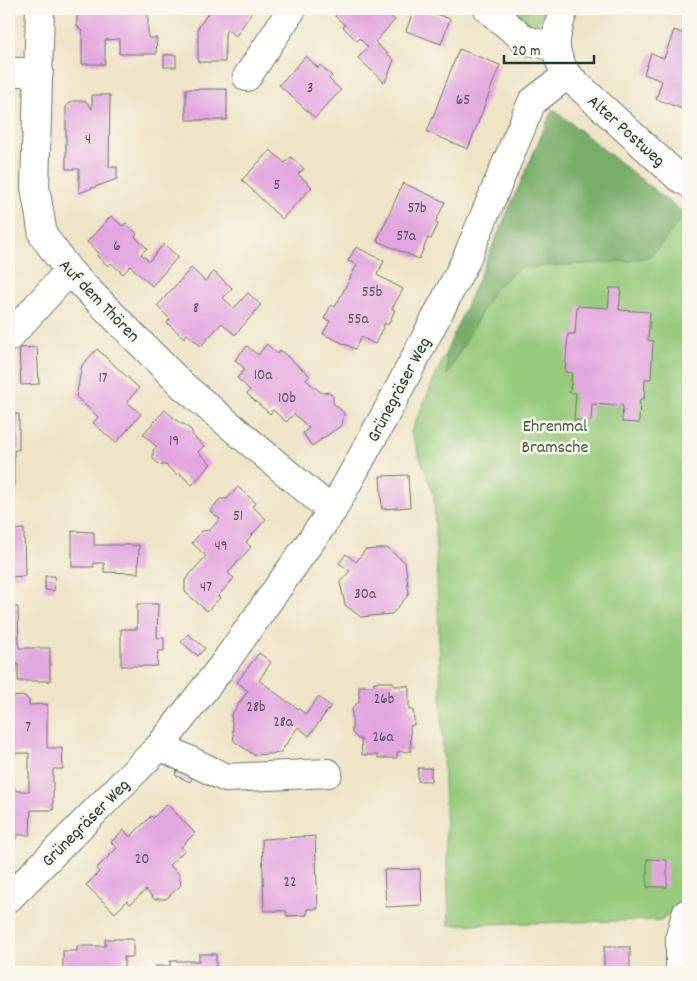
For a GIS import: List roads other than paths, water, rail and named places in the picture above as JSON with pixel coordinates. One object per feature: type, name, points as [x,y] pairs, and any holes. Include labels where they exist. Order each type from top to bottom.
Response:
[{"type":"street","name":"Auf dem Thören","points":[[40,9],[35,187],[43,235],[69,272],[182,385],[332,511]]},
{"type":"street","points":[[247,77],[292,9]]},
{"type":"street","points":[[488,9],[525,40],[555,47]]},
{"type":"street","points":[[564,9],[555,47],[558,61],[567,75]]},
{"type":"street","points":[[9,72],[39,72]]},
{"type":"street","name":"Alter Postweg","points":[[567,75],[688,183]]},
{"type":"street","name":"Grünegräser Weg","points":[[9,898],[160,746],[223,665],[332,511],[466,262],[532,102],[567,75]]},
{"type":"street","points":[[9,337],[69,272]]},
{"type":"street","points":[[160,746],[226,778],[328,772]]},
{"type":"street","points":[[680,972],[680,936],[687,914]]},
{"type":"park label","name":"Ehrenmal Bramsche","points":[[555,435]]}]
